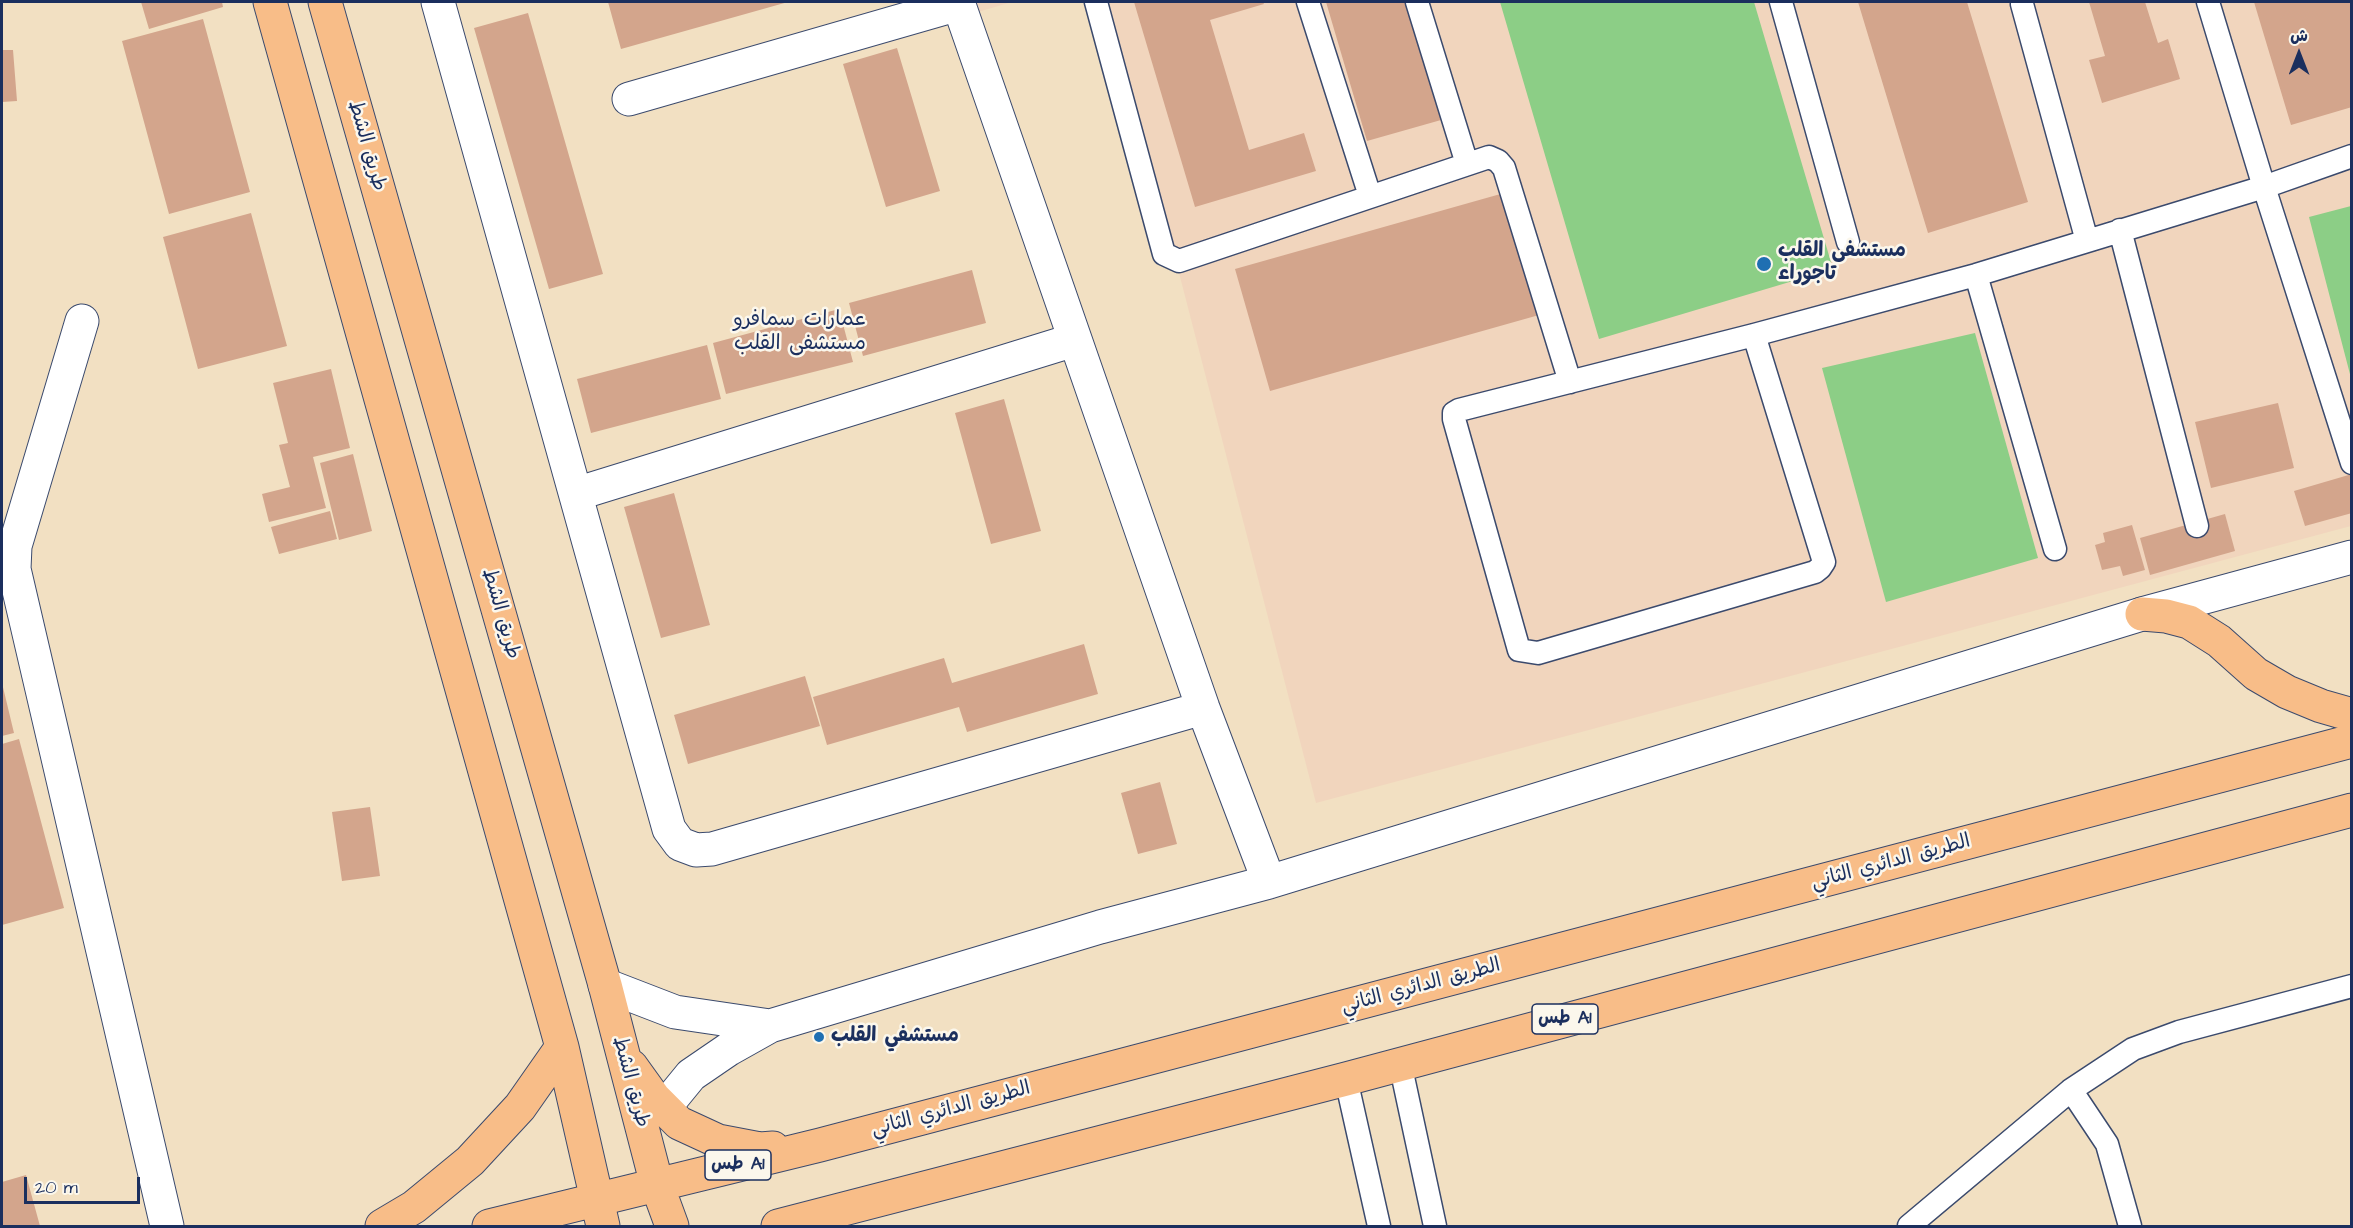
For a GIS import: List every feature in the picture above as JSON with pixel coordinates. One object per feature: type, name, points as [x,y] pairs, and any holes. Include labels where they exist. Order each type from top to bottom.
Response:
[{"type":"highway","points":[[270,2],[562,1047],[600,1213]]},
{"type":"highway","name":"طريق الشط","points":[[325,2],[605,985],[657,1185],[672,1227]]},
{"type":"highway","points":[[2142,615],[2166,616],[2189,622],[2219,641],[2256,675],[2321,706],[2352,715]]},
{"type":"highway","name":"الطريق الدائري الثاني","points":[[489,1227],[600,1213],[657,1185],[820,1145],[2352,741]]},
{"type":"highway","name":"طس A1","points":[[778,1227],[1346,1079],[2352,810]]},
{"type":"highway","points":[[382,1227],[414,1208],[470,1161],[520,1107],[562,1047]]},
{"type":"highway","points":[[621,1052],[654,1098],[679,1123],[718,1141],[760,1149],[820,1145]]},
{"type":"street","points":[[438,2],[669,829],[680,844],[696,850],[712,849],[1203,708]]},
{"type":"street","points":[[629,99],[959,3],[1203,708],[1269,882]]},
{"type":"street","points":[[82,321],[17,537],[14,568],[167,1227]]},
{"type":"street","points":[[576,494],[1074,340]]},
{"type":"street","points":[[664,1108],[692,1075],[729,1049],[770,1026],[1100,927],[1269,882],[2142,615],[2352,557]]},
{"type":"street","points":[[605,985],[675,1012],[770,1026]]},
{"type":"lane","points":[[1096,2],[1164,254],[1179,261],[1489,157],[1498,161],[1504,168],[1570,382]]},
{"type":"lane","points":[[1308,2],[1370,196]]},
{"type":"lane","points":[[1417,2],[1467,164]]},
{"type":"lane","points":[[1781,2],[1848,242]]},
{"type":"lane","points":[[2208,2],[2264,188],[2352,463]]},
{"type":"lane","points":[[2022,4],[2086,241]]},
{"type":"lane","points":[[1754,335],[1824,562],[1820,568],[1815,572],[1538,653],[1519,650],[1454,413],[1459,410],[1754,335],[1976,275],[2264,188],[2352,156]]},
{"type":"lane","points":[[2120,230],[2198,526]]},
{"type":"lane","points":[[1976,275],[2055,549]]},
{"type":"lane","points":[[1909,1227],[2071,1090],[2133,1049],[2179,1032],[2352,986]]},
{"type":"lane","points":[[1400,1063],[1435,1227]]},
{"type":"lane","points":[[1346,1079],[1379,1227]]},
{"type":"lane","points":[[2071,1090],[2107,1144],[2130,1227]]},
{"type":"shaded area","points":[[975,2],[1012,2],[978,12]]},
{"type":"shaded area","name":"مستشفى القلب تاجوراء","points":[[1109,2],[2351,2],[2351,526],[1316,803]]},
{"type":"green space","points":[[1500,2],[1754,2],[1833,269],[1599,339]]},
{"type":"green space","points":[[2352,206],[2351,378],[2309,217]]},
{"type":"green space","points":[[1975,333],[2038,558],[1886,602],[1822,368]]},
{"type":"building","points":[[141,2],[222,2],[223,7],[149,29]]},
{"type":"building","points":[[608,2],[788,2],[621,49]]},
{"type":"building","points":[[1134,2],[1263,2],[1264,4],[1210,20],[1249,150],[1304,133],[1316,171],[1195,207]]},
{"type":"building","points":[[1326,2],[1405,2],[1441,120],[1367,141]]},
{"type":"building","points":[[1858,2],[1967,2],[2028,202],[1928,233]]},
{"type":"building","points":[[2089,2],[2145,2],[2158,43],[2168,39],[2180,79],[2102,103],[2089,60],[2105,56]]},
{"type":"building","points":[[2254,2],[2352,2],[2352,107],[2291,125]]},
{"type":"building","points":[[528,13],[603,274],[549,289],[474,28]]},
{"type":"building","points":[[203,19],[250,192],[169,214],[122,41]]},
{"type":"building","points":[[897,48],[940,191],[886,207],[843,64]]},
{"type":"building","points":[[2,50],[13,50],[17,101],[2,102]]},
{"type":"building","points":[[1504,193],[1539,315],[1270,391],[1235,269]]},
{"type":"building","points":[[251,213],[287,346],[198,369],[163,237]]},
{"type":"building","points":[[972,270],[986,323],[863,356],[849,303]]},
{"type":"building","points":[[839,309],[853,362],[726,394],[713,343]]},
{"type":"building","points":[[707,345],[721,399],[591,433],[577,379]]},
{"type":"building","points":[[331,369],[350,448],[313,457],[326,508],[269,522],[262,494],[290,487],[279,445],[288,443],[273,383]]},
{"type":"building","points":[[1004,399],[1041,531],[991,544],[955,413]]},
{"type":"building","points":[[2278,403],[2294,468],[2211,488],[2195,422]]},
{"type":"building","points":[[353,454],[372,531],[339,540],[320,463]]},
{"type":"building","points":[[2352,474],[2352,513],[2305,526],[2294,491]]},
{"type":"building","points":[[674,493],[710,625],[661,638],[624,507]]},
{"type":"building","points":[[330,511],[337,539],[279,554],[271,527]]},
{"type":"building","points":[[2225,514],[2235,551],[2150,575],[2140,538]]},
{"type":"building","points":[[2132,525],[2145,570],[2123,576],[2120,566],[2102,570],[2095,545],[2105,542],[2103,533]]},
{"type":"building","points":[[1084,644],[1098,694],[967,732],[959,707],[827,745],[813,697],[944,658],[952,683]]},
{"type":"building","points":[[805,676],[820,726],[688,764],[674,715]]},
{"type":"building","points":[[2,683],[14,733],[2,736]]},
{"type":"building","points":[[19,739],[64,908],[2,925],[2,744]]},
{"type":"building","points":[[1160,782],[1177,844],[1138,854],[1121,793]]},
{"type":"building","points":[[370,807],[380,876],[342,881],[332,812]]},
{"type":"building","points":[[26,1175],[40,1226],[2,1226],[2,1182]]},
{"type":"place","name":"مستشفى القلب تاجوراء","points":[[1764,264]]},
{"type":"place","name":"مستشفي القلب","points":[[819,1037]]},
{"type":"district","name":"عمارات سمافرو مستشفى القلب","points":[[800,333]]}]
